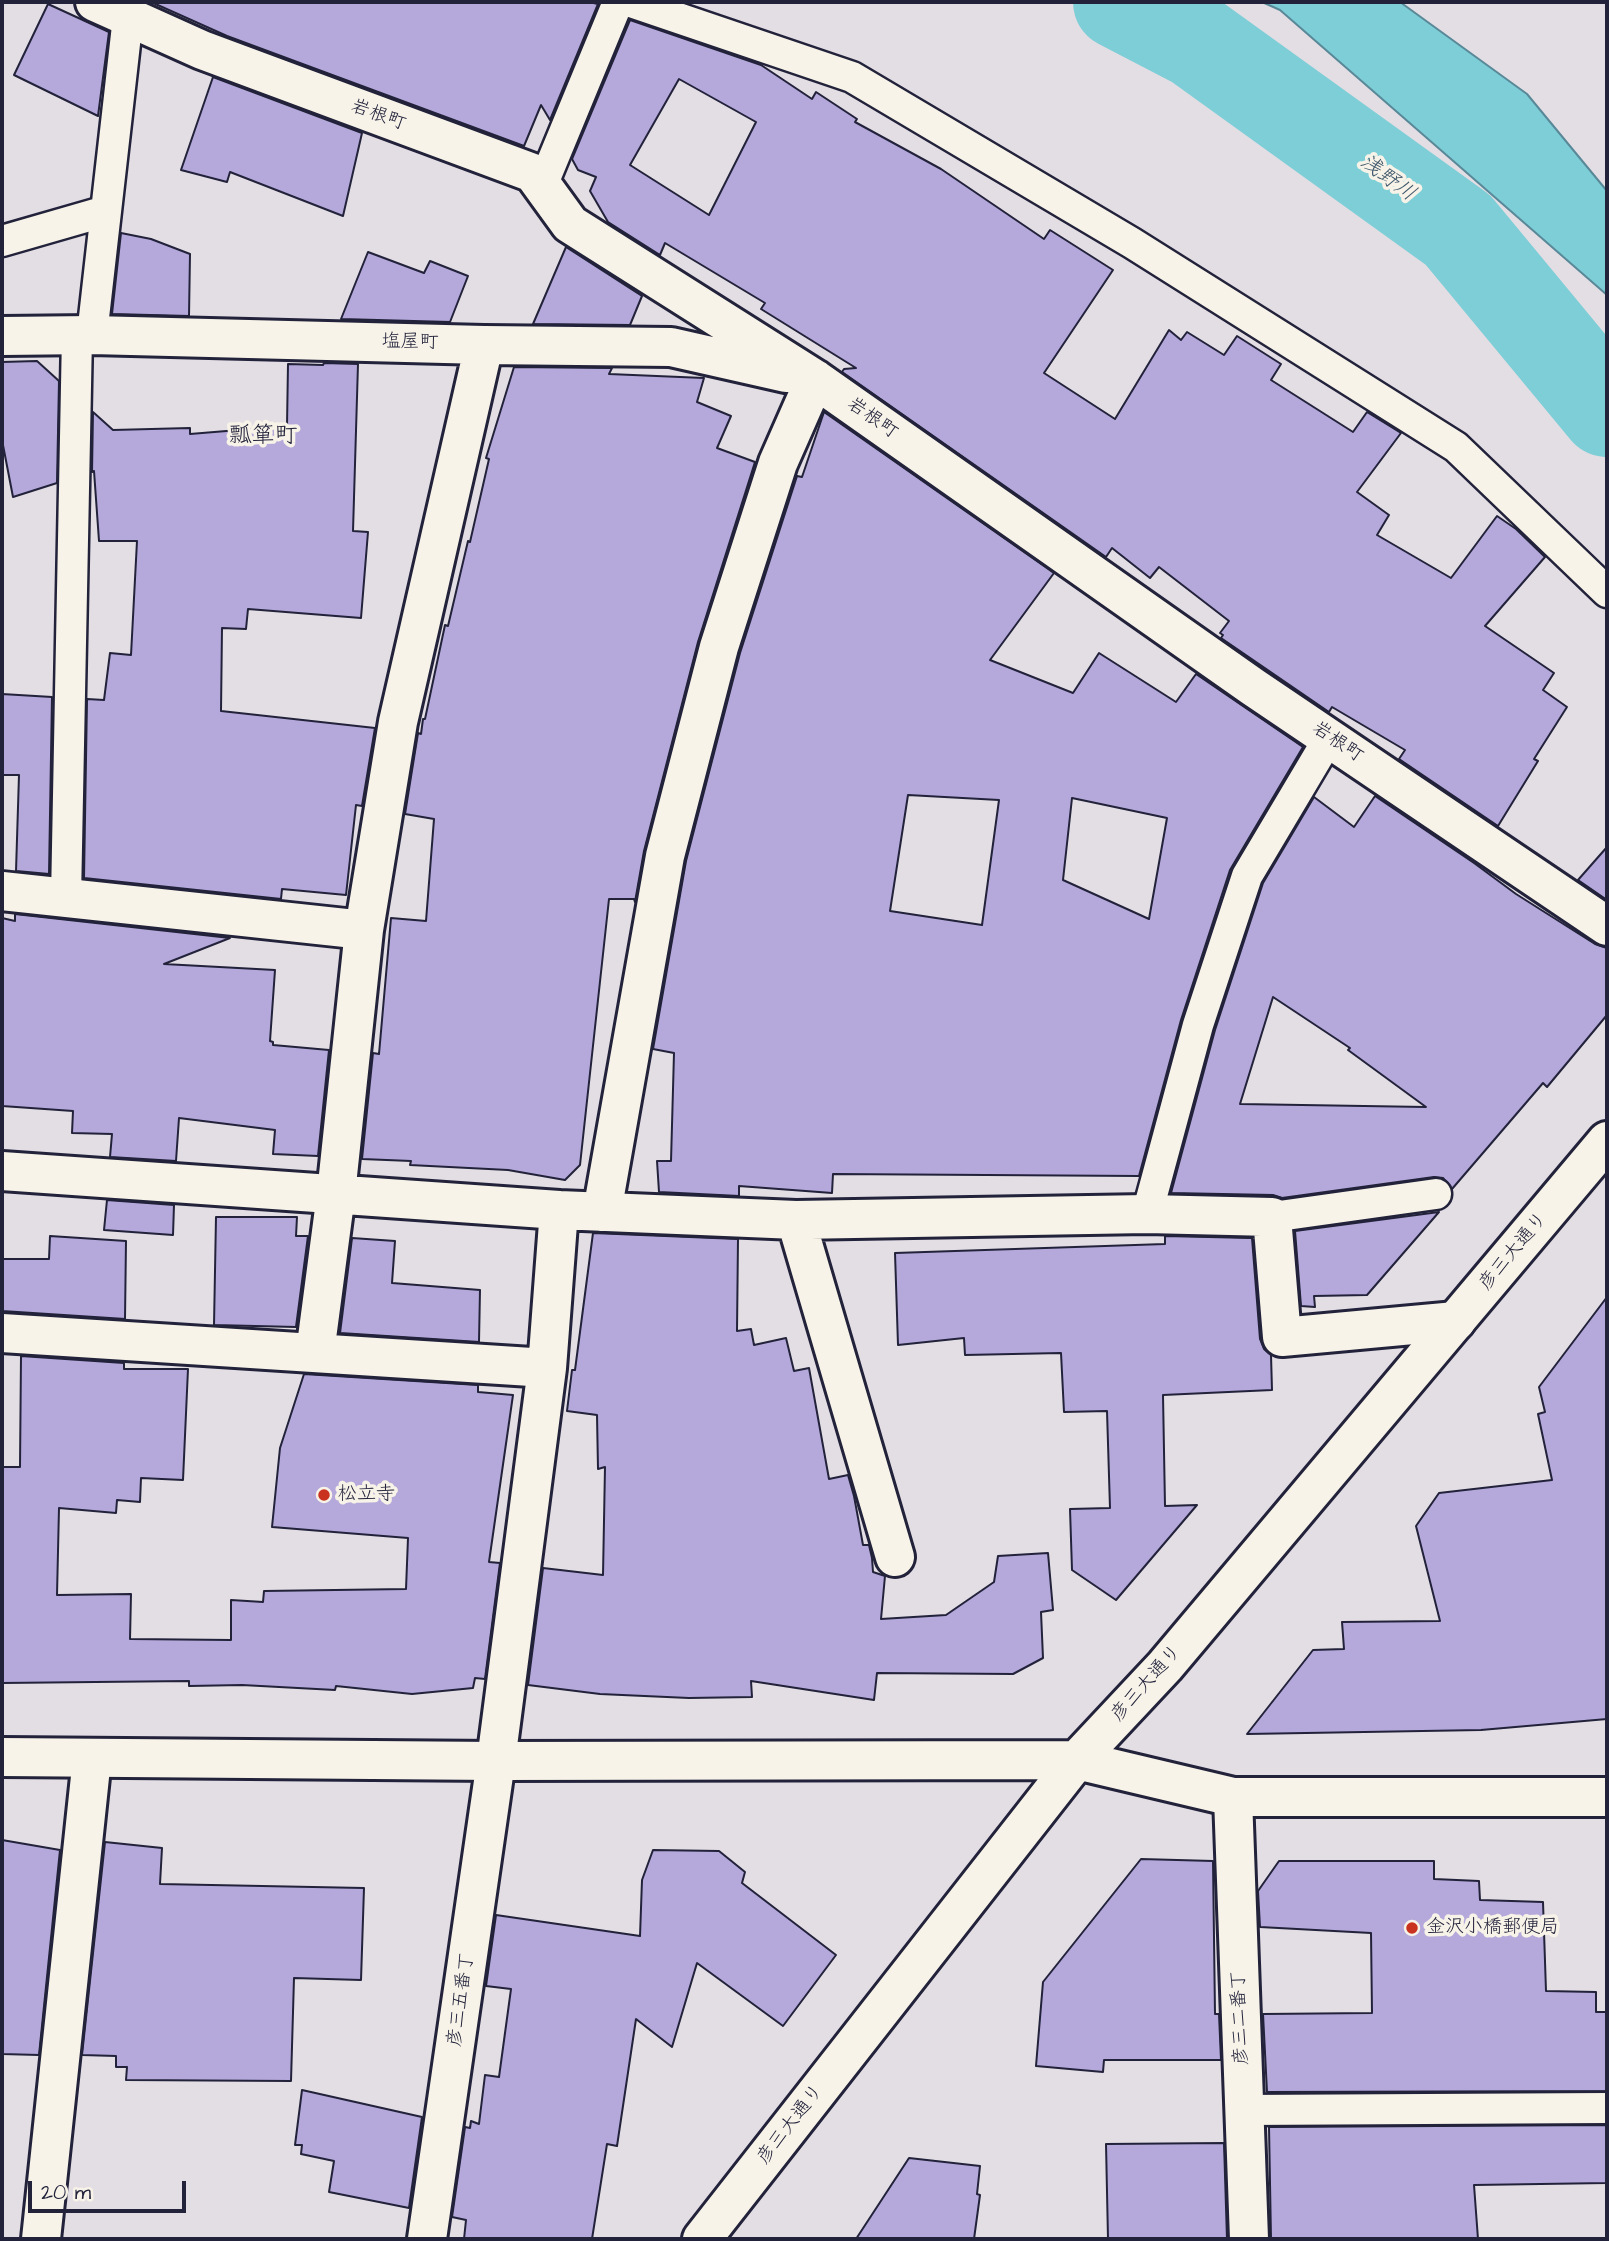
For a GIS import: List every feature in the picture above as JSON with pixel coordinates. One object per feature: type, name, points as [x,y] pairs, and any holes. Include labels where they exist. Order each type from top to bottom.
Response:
[{"type":"street","name":"岩根町","points":[[111,9],[202,50],[533,173],[570,224],[815,379],[1329,738],[1607,926]]},
{"type":"street","name":"塩屋町","points":[[2,336],[85,335],[671,347],[815,379]]},
{"type":"street","points":[[316,1353],[364,930],[398,722],[484,345]]},
{"type":"street","points":[[602,1212],[665,856],[719,647],[779,463],[815,379]]},
{"type":"street","points":[[2,891],[364,930]]},
{"type":"street","name":"彦三大通り","points":[[702,2239],[1077,1760],[1165,1666],[1607,1141]]},
{"type":"street","points":[[2,1171],[559,1210],[796,1220],[1147,1214],[1272,1217],[1282,1337],[1455,1321]]},
{"type":"street","name":"彦三五番丁","points":[[427,2239],[496,1761],[547,1367],[559,1210]]},
{"type":"street","points":[[796,1220],[895,1558]]},
{"type":"street","points":[[2,1333],[547,1367]]},
{"type":"street","points":[[2,1757],[496,1761],[1077,1760],[1233,1797],[1607,1797]]},
{"type":"street","points":[[41,2239],[92,1758]]},
{"type":"street","name":"彦三二番丁","points":[[1233,1797],[1249,2239]]},
{"type":"lane","points":[[542,186],[618,2]]},
{"type":"lane","points":[[631,2],[852,77],[1132,243],[1457,447],[1607,592]]},
{"type":"lane","points":[[66,898],[85,335],[106,211],[111,9]]},
{"type":"lane","points":[[2,241],[106,211]]},
{"type":"lane","points":[[1147,1214],[1198,1025],[1247,876],[1329,738]]},
{"type":"lane","points":[[1272,1217],[1436,1195]]},
{"type":"lane","points":[[1244,2110],[1607,2108]]},
{"type":"water","points":[[1262,2],[1400,2],[1527,94],[1607,191],[1607,295],[1280,10]]},
{"type":"building","points":[[151,2],[598,4],[550,120],[541,105],[524,146],[227,36]]},
{"type":"building","points":[[48,4],[109,32],[98,116],[14,75]]},
{"type":"building","points":[[630,20],[761,65],[812,99],[816,92],[857,119],[855,122],[941,169],[1044,239],[1050,230],[1113,270],[1044,373],[1115,419],[1169,330],[1181,340],[1187,332],[1224,355],[1237,336],[1281,364],[1271,380],[1353,432],[1367,412],[1401,433],[1357,492],[1389,515],[1377,535],[1451,578],[1497,516],[1516,529],[1545,557],[1485,626],[1554,673],[1543,690],[1567,707],[1534,759],[1538,761],[1498,826],[1399,759],[1405,750],[1332,707],[1329,712],[1221,638],[1223,635],[1220,633],[1229,621],[1159,567],[1150,578],[1112,548],[1106,557],[842,372],[844,369],[856,368],[761,309],[765,303],[665,243],[660,255],[608,222],[590,191],[596,177],[578,170],[572,159]],"holes":[[[679,79],[756,122],[709,215],[630,165]]]},
{"type":"building","points":[[213,77],[362,133],[343,216],[230,172],[227,182],[181,170]]},
{"type":"building","points":[[121,233],[151,239],[190,254],[189,316],[112,314]]},
{"type":"building","points":[[566,247],[642,296],[630,325],[533,324]]},
{"type":"building","points":[[368,252],[424,273],[430,261],[468,276],[450,322],[341,319]]},
{"type":"building","points":[[37,361],[59,381],[57,483],[13,497],[2,440],[2,362]]},
{"type":"building","points":[[288,364],[358,364],[353,531],[368,532],[361,618],[248,609],[246,629],[222,628],[221,711],[375,728],[362,806],[356,805],[346,895],[282,889],[281,899],[84,878],[87,699],[104,700],[110,653],[131,655],[137,541],[99,541],[94,471],[92,472],[93,412],[113,430],[190,428],[190,434],[287,426]]},
{"type":"building","points":[[514,367],[612,368],[609,374],[704,378],[697,402],[731,416],[717,448],[755,462],[698,642],[644,851],[635,902],[634,899],[609,899],[580,1165],[565,1180],[508,1170],[410,1165],[411,1161],[362,1159],[373,1053],[379,1054],[391,918],[426,921],[434,819],[405,814],[418,733],[421,734],[445,625],[448,626],[468,541],[470,542],[489,459],[486,458]]},
{"type":"building","points":[[824,412],[1054,573],[990,660],[1073,693],[1099,653],[1176,702],[1196,674],[1303,747],[1230,870],[1181,1020],[1139,1176],[833,1174],[832,1193],[739,1186],[739,1196],[659,1192],[657,1161],[671,1161],[674,1053],[653,1049],[686,861],[740,653],[797,476],[802,477]],"holes":[[[908,795],[999,800],[982,925],[890,911]],[[1072,798],[1167,818],[1149,919],[1063,880]]]},
{"type":"building","points":[[2,694],[52,697],[49,874],[16,871],[19,775],[2,775]]},
{"type":"building","points":[[1375,796],[1516,894],[1595,944],[1607,948],[1607,1015],[1547,1087],[1543,1083],[1452,1189],[1443,1178],[1434,1177],[1282,1198],[1273,1195],[1171,1193],[1215,1030],[1263,883],[1314,797],[1354,827]],"holes":[[[1273,997],[1350,1048],[1348,1050],[1426,1107],[1240,1104]]]},
{"type":"building","points":[[1607,847],[1607,900],[1578,880]]},
{"type":"building","points":[[15,914],[230,938],[164,964],[275,970],[270,1041],[273,1045],[329,1050],[318,1156],[273,1154],[275,1130],[179,1118],[176,1161],[110,1157],[112,1134],[72,1133],[73,1111],[2,1106],[2,918],[15,921]]},
{"type":"building","points":[[107,1200],[174,1205],[173,1235],[104,1230]]},
{"type":"building","points":[[1439,1212],[1367,1295],[1314,1296],[1315,1307],[1301,1306],[1295,1231]]},
{"type":"building","points":[[216,1217],[297,1217],[296,1236],[308,1236],[296,1327],[214,1325]]},
{"type":"building","points":[[593,1233],[738,1239],[737,1331],[751,1329],[754,1345],[786,1338],[794,1371],[809,1368],[829,1479],[848,1475],[863,1545],[869,1545],[873,1572],[885,1576],[881,1619],[946,1615],[994,1582],[998,1556],[1048,1553],[1053,1610],[1041,1612],[1043,1658],[1013,1674],[877,1673],[874,1700],[751,1681],[752,1697],[689,1698],[600,1694],[528,1685],[543,1568],[603,1575],[605,1467],[598,1469],[597,1415],[567,1411]]},
{"type":"building","points":[[50,1236],[126,1241],[125,1319],[2,1311],[2,1259],[49,1259]]},
{"type":"building","points":[[1165,1236],[1252,1238],[1260,1339],[1264,1349],[1271,1355],[1272,1390],[1163,1395],[1165,1506],[1197,1505],[1116,1600],[1072,1570],[1070,1509],[1110,1508],[1107,1411],[1064,1412],[1061,1353],[965,1355],[964,1338],[898,1345],[895,1253],[1165,1244]]},
{"type":"building","points":[[352,1238],[395,1241],[392,1283],[480,1290],[479,1342],[340,1333]]},
{"type":"building","points":[[1607,1297],[1607,1719],[1481,1730],[1247,1734],[1313,1650],[1344,1649],[1342,1622],[1440,1621],[1416,1526],[1439,1493],[1552,1480],[1538,1414],[1545,1412],[1539,1387]]},
{"type":"building","points":[[21,1356],[124,1363],[124,1369],[188,1369],[183,1480],[141,1478],[140,1502],[117,1500],[116,1513],[59,1508],[57,1595],[131,1594],[130,1639],[231,1640],[231,1600],[263,1602],[264,1591],[406,1589],[408,1538],[272,1527],[280,1448],[304,1374],[478,1385],[478,1392],[513,1395],[489,1562],[500,1563],[485,1679],[475,1678],[473,1688],[412,1694],[336,1686],[335,1690],[242,1685],[189,1686],[189,1681],[2,1683],[2,1467],[20,1467]]},
{"type":"building","points":[[2,1840],[60,1850],[39,2055],[2,2054]]},
{"type":"building","points":[[105,1842],[162,1848],[160,1884],[364,1888],[361,1980],[294,1978],[291,2081],[126,2080],[127,2067],[116,2067],[116,2056],[82,2055]]},
{"type":"building","points":[[653,1850],[719,1851],[745,1872],[742,1883],[836,1955],[783,2026],[697,1963],[672,2047],[636,2019],[617,2146],[607,2144],[592,2239],[464,2239],[466,2220],[452,2217],[465,2127],[470,2128],[471,2121],[479,2124],[485,2075],[499,2077],[511,1989],[486,1986],[496,1915],[640,1936],[642,1880]]},
{"type":"building","points":[[1141,1859],[1213,1861],[1215,2014],[1219,2014],[1221,2060],[1104,2060],[1103,2072],[1036,2066],[1043,1982]]},
{"type":"building","points":[[1279,1861],[1434,1861],[1434,1879],[1479,1881],[1480,1900],[1543,1902],[1546,1991],[1596,1992],[1596,2012],[1607,2012],[1607,2091],[1267,2092],[1263,2014],[1372,2013],[1371,1933],[1260,1927],[1258,1891]]},
{"type":"building","points":[[302,2090],[422,2117],[409,2208],[329,2192],[334,2161],[301,2154],[302,2145],[295,2145]]},
{"type":"building","points":[[1607,2125],[1607,2183],[1474,2185],[1478,2239],[1271,2239],[1269,2127]]},
{"type":"building","points":[[1224,2143],[1227,2239],[1108,2239],[1106,2144]]},
{"type":"building","points":[[909,2158],[980,2166],[977,2194],[980,2195],[974,2239],[856,2239]]},
{"type":"waterway","name":"浅野川","points":[[1120,2],[1197,42],[1458,230],[1607,410]]},
{"type":"place","name":"松立寺","points":[[324,1495]]},
{"type":"place","name":"金沢小橋郵便局","points":[[1412,1928]]},
{"type":"district","name":"瓢箪町","points":[[263,437]]}]
